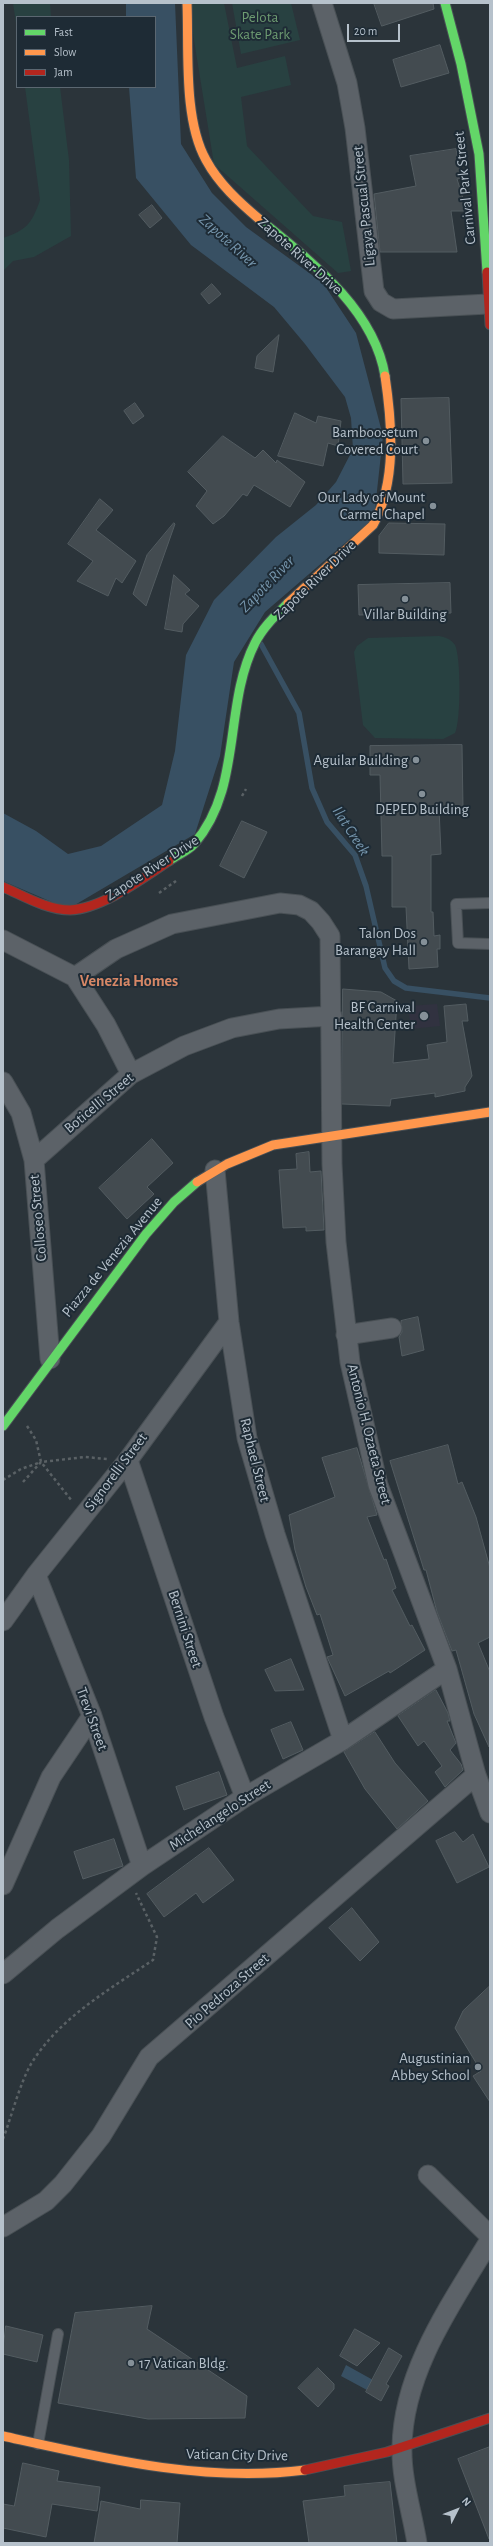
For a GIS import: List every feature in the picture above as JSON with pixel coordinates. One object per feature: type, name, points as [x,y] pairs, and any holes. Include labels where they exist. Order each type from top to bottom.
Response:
[{"type":"main road","name":"Zapote River Drive","points":[[3,887],[27,897],[69,910],[91,906],[193,845],[204,834],[215,811],[235,726],[242,682],[256,641],[289,603],[373,525],[382,512],[387,495],[391,423],[387,387],[379,350],[345,295],[307,258],[232,197],[216,177],[204,157],[193,110],[187,3]]},
{"type":"main road","name":"Carnival Park Street","points":[[445,3],[461,64],[479,154],[490,324]]},
{"type":"main road","name":"Piazza de Venezia Avenue","points":[[3,1426],[50,1359],[154,1222],[185,1191],[214,1170],[273,1145],[490,1112]]},
{"type":"main road","name":"Vatican City Drive","points":[[3,2436],[145,2466],[236,2473],[280,2472],[324,2467],[402,2448],[490,2418]]},
{"type":"street","name":"Ligaya Pascual Street","points":[[322,3],[347,83],[355,128],[374,291],[381,302],[393,309],[488,304]]},
{"type":"street","name":"Zapote River Drive","points":[[3,899],[9,895],[27,897]]},
{"type":"street","name":"Antonio H. Ozaeta Street","points":[[74,977],[116,949],[172,924],[280,903],[299,905],[311,911],[321,922],[330,936],[332,1135],[336,1242],[350,1362],[378,1485],[447,1669],[476,1775],[490,1813]]},
{"type":"street","points":[[3,940],[74,977],[106,1025],[131,1074]]},
{"type":"street","name":"Boticelli Street","points":[[34,1160],[131,1074],[184,1046],[232,1028],[279,1019],[332,1016]]},
{"type":"street","name":"Colloseo Street","points":[[3,1082],[21,1113],[34,1160],[50,1359]]},
{"type":"street","name":"Raphael Street","points":[[214,1170],[229,1322],[247,1438],[274,1534],[343,1740]]},
{"type":"street","name":"Signorelli Street","points":[[3,1621],[36,1575],[128,1460],[229,1322]]},
{"type":"street","points":[[346,1335],[392,1328]]},
{"type":"street","name":"Bernini Street","points":[[128,1460],[214,1717],[245,1797]]},
{"type":"street","name":"Trevi Street","points":[[36,1575],[92,1716],[135,1871]]},
{"type":"street","name":"Michelangelo Street","points":[[3,1974],[57,1929],[135,1871],[245,1797],[343,1740],[447,1669]]},
{"type":"street","points":[[3,1885],[51,1777],[92,1716]]},
{"type":"street","name":"Pio Pedroza Street","points":[[3,2227],[46,2201],[63,2184],[101,2136],[149,2057],[476,1775]]},
{"type":"street","points":[[428,2175],[490,2236]]},
{"type":"street","points":[[417,2543],[402,2448],[405,2409],[420,2364],[448,2308],[490,2240]]},
{"type":"lane","points":[[490,903],[456,904],[458,943],[490,944]]},
{"type":"lane","points":[[38,2444],[58,2334]]},
{"type":"path","points":[[16,1408],[36,1440],[41,1462],[84,1514]]},
{"type":"path","points":[[3,1480],[21,1469],[41,1462],[85,1457],[128,1460]]},
{"type":"path","points":[[23,1482],[41,1462]]},
{"type":"path","points":[[3,2139],[31,2065],[65,2024],[102,1994],[154,1960],[157,1937],[135,1871]]},
{"type":"shaded area","name":"BF Carnival Health Center","points":[[437,1004],[440,1026],[411,1029],[408,1006]]},
{"type":"green space","points":[[13,3],[50,3],[51,16],[16,16],[16,23]]},
{"type":"green space","points":[[192,3],[224,3],[237,68],[285,56],[291,85],[241,97],[247,146],[313,216],[342,222],[351,271],[338,273],[214,164],[193,34]]},
{"type":"green space","name":"Pelota Skate Park","points":[[232,3],[291,3],[300,40],[241,54]]},
{"type":"green space","points":[[25,88],[60,88],[69,160],[71,236],[34,257],[13,261],[3,271],[3,238],[18,232],[28,225],[40,200]]},
{"type":"green space","points":[[439,636],[452,641],[457,652],[459,703],[455,733],[443,739],[375,738],[363,725],[354,652],[357,646],[368,638]]},
{"type":"water","name":"Zapote River","points":[[126,3],[175,3],[181,144],[212,193],[246,227],[323,283],[356,333],[383,436],[374,518],[265,612],[234,662],[220,756],[195,834],[68,909],[3,881],[3,813],[36,831],[68,854],[101,846],[162,805],[175,751],[186,655],[214,600],[276,537],[316,505],[336,482],[353,449],[351,418],[345,397],[305,344],[274,307],[191,245],[136,178],[129,88],[156,88],[156,16],[126,16]]},
{"type":"water","points":[[346,2365],[373,2380],[367,2390],[341,2376]]},
{"type":"building","points":[[374,3],[433,3],[434,9],[382,26]]},
{"type":"building","points":[[440,45],[449,73],[401,87],[393,60]]},
{"type":"building","points":[[456,149],[462,178],[457,179],[467,211],[451,211],[457,252],[380,252],[374,194],[416,186],[410,156]]},
{"type":"building","points":[[152,205],[162,218],[150,228],[139,215]]},
{"type":"building","points":[[212,284],[221,294],[209,304],[201,294]]},
{"type":"building","points":[[279,335],[273,372],[255,368],[257,356]]},
{"type":"building","name":"Bamboosetum Covered Court","points":[[449,398],[452,483],[403,484],[401,399]]},
{"type":"building","points":[[135,403],[144,416],[133,424],[124,411]]},
{"type":"building","points":[[295,413],[316,423],[318,416],[341,421],[338,446],[328,443],[323,466],[278,456]]},
{"type":"building","points":[[223,436],[255,458],[263,450],[276,463],[277,460],[305,482],[290,507],[254,485],[247,496],[243,494],[224,516],[213,524],[196,506],[207,491],[188,472]]},
{"type":"building","points":[[100,499],[113,510],[96,530],[136,561],[122,583],[116,578],[108,596],[77,581],[93,561],[68,544]]},
{"type":"building","points":[[174,523],[175,524],[146,606],[133,594],[147,555]]},
{"type":"building","points":[[389,523],[445,524],[444,555],[379,553],[379,536]]},
{"type":"building","points":[[174,575],[190,590],[185,594],[199,606],[183,624],[182,632],[165,629]]},
{"type":"building","name":"Villar Building","points":[[450,583],[451,613],[359,615],[358,585]]},
{"type":"building","points":[[462,745],[463,808],[439,808],[441,854],[431,855],[431,912],[433,912],[434,936],[440,935],[440,949],[437,949],[438,967],[409,969],[406,907],[392,907],[392,856],[382,856],[380,775],[370,775],[370,746]]},
{"type":"building","points":[[242,821],[267,832],[244,878],[220,866]]},
{"type":"building","points":[[343,989],[381,992],[397,1001],[393,1063],[429,1059],[427,1045],[447,1042],[444,1006],[466,1004],[468,1021],[462,1021],[472,1076],[465,1087],[465,1091],[435,1097],[435,1093],[391,1099],[390,1106],[342,1104]]},
{"type":"building","points":[[152,1139],[173,1163],[147,1187],[154,1194],[127,1219],[99,1188]]},
{"type":"building","points":[[309,1152],[310,1172],[321,1171],[324,1230],[306,1231],[306,1227],[283,1228],[279,1170],[297,1169],[296,1154]]},
{"type":"building","points":[[418,1317],[424,1350],[402,1356],[399,1337],[402,1332],[401,1321]]},
{"type":"building","points":[[448,1445],[458,1484],[462,1482],[476,1517],[490,1568],[490,1637],[478,1643],[490,1672],[489,1747],[474,1714],[456,1650],[452,1651],[437,1612],[426,1570],[424,1570],[390,1461]]},
{"type":"building","points":[[357,1448],[377,1515],[367,1517],[384,1560],[386,1559],[396,1588],[392,1590],[410,1626],[412,1625],[425,1650],[390,1673],[389,1671],[345,1696],[327,1657],[333,1655],[320,1614],[317,1615],[306,1587],[295,1550],[289,1515],[335,1497],[322,1458]]},
{"type":"building","points":[[291,1659],[304,1690],[275,1691],[265,1670]]},
{"type":"building","points":[[436,1690],[448,1713],[450,1721],[447,1721],[456,1743],[450,1750],[461,1764],[463,1770],[445,1787],[435,1772],[442,1766],[424,1741],[418,1746],[398,1716]]},
{"type":"building","points":[[291,1722],[303,1750],[283,1759],[271,1730]]},
{"type":"building","points":[[375,1732],[395,1763],[428,1801],[397,1829],[365,1789],[344,1752]]},
{"type":"building","points":[[219,1772],[227,1795],[184,1810],[176,1787]]},
{"type":"building","points":[[455,1832],[463,1842],[473,1834],[489,1867],[457,1883],[436,1841]]},
{"type":"building","points":[[114,1839],[123,1866],[83,1879],[74,1852]]},
{"type":"building","points":[[209,1848],[234,1880],[203,1903],[196,1893],[164,1917],[147,1894]]},
{"type":"building","points":[[352,1908],[379,1942],[360,1961],[329,1928]]},
{"type":"building","name":"Augustinian Abbey School","points":[[490,1986],[490,2102],[473,2076],[481,2071],[455,2028],[463,2011]]},
{"type":"building","name":"17 Vatican Bldg.","points":[[152,2306],[147,2329],[247,2396],[245,2418],[148,2419],[58,2403],[75,2313]]},
{"type":"building","points":[[6,2326],[43,2335],[37,2362],[3,2354]]},
{"type":"building","points":[[355,2329],[380,2343],[357,2366],[340,2356]]},
{"type":"building","points":[[389,2348],[402,2356],[386,2384],[389,2386],[381,2401],[366,2392]]},
{"type":"building","points":[[318,2368],[334,2384],[334,2389],[318,2407],[298,2388]]},
{"type":"building","points":[[490,2447],[490,2538],[489,2539],[458,2459]]},
{"type":"building","points":[[23,2463],[59,2471],[57,2481],[100,2487],[97,2511],[52,2504],[46,2537],[3,2528],[3,2504],[14,2506]]},
{"type":"building","points":[[390,2482],[397,2543],[309,2543],[303,2501],[345,2496],[344,2486]]},
{"type":"building","points":[[141,2500],[180,2503],[177,2543],[94,2543],[101,2501],[140,2509]]},
{"type":"waterway","name":"Ilat Creek","points":[[261,644],[299,713],[312,788],[327,822],[355,855],[366,886],[385,968],[394,981],[406,988],[490,998]]},
{"type":"traffic: fast","points":[[445,3],[461,64],[479,154],[487,272]]},
{"type":"traffic: fast","points":[[259,219],[298,251],[337,287],[368,329],[378,351],[385,376]]},
{"type":"traffic: fast","points":[[169,861],[192,846],[209,822],[220,798],[245,667],[255,643],[262,632],[288,603]]},
{"type":"traffic: fast","points":[[3,1426],[146,1234],[174,1202],[197,1182]]},
{"type":"traffic: slow","points":[[187,3],[190,104],[199,143],[211,169],[223,185],[259,219]]},
{"type":"traffic: slow","points":[[288,603],[373,525],[381,508],[386,490],[391,452],[391,432],[385,376]]},
{"type":"traffic: slow","points":[[197,1182],[227,1164],[273,1145],[490,1112]]},
{"type":"traffic: slow","points":[[3,2436],[115,2460],[191,2471],[267,2473],[305,2470]]},
{"type":"traffic: jam","points":[[487,272],[490,325]]},
{"type":"traffic: jam","points":[[3,887],[44,905],[53,908],[70,910],[82,908],[109,899],[135,884],[169,861]]},
{"type":"traffic: jam","points":[[305,2470],[387,2452],[490,2418]]},
{"type":"place","name":"Bamboosetum Covered Court","points":[[426,441]]},
{"type":"place","name":"Our Lady of Mount Carmel Chapel","points":[[433,506]]},
{"type":"place","name":"Villar Building","points":[[405,599]]},
{"type":"place","name":"Aguilar Building","points":[[416,760]]},
{"type":"place","name":"DEPED Building","points":[[422,794]]},
{"type":"place","name":"Talon Dos Barangay Hall","points":[[424,942]]},
{"type":"place","name":"BF Carnival Health Center","points":[[424,1016]]},
{"type":"place","name":"Augustinian Abbey School","points":[[478,2067]]},
{"type":"place","name":"17 Vatican Bldg.","points":[[131,2363]]},
{"type":"district","name":"Venezia Homes","points":[[129,981]]}]
